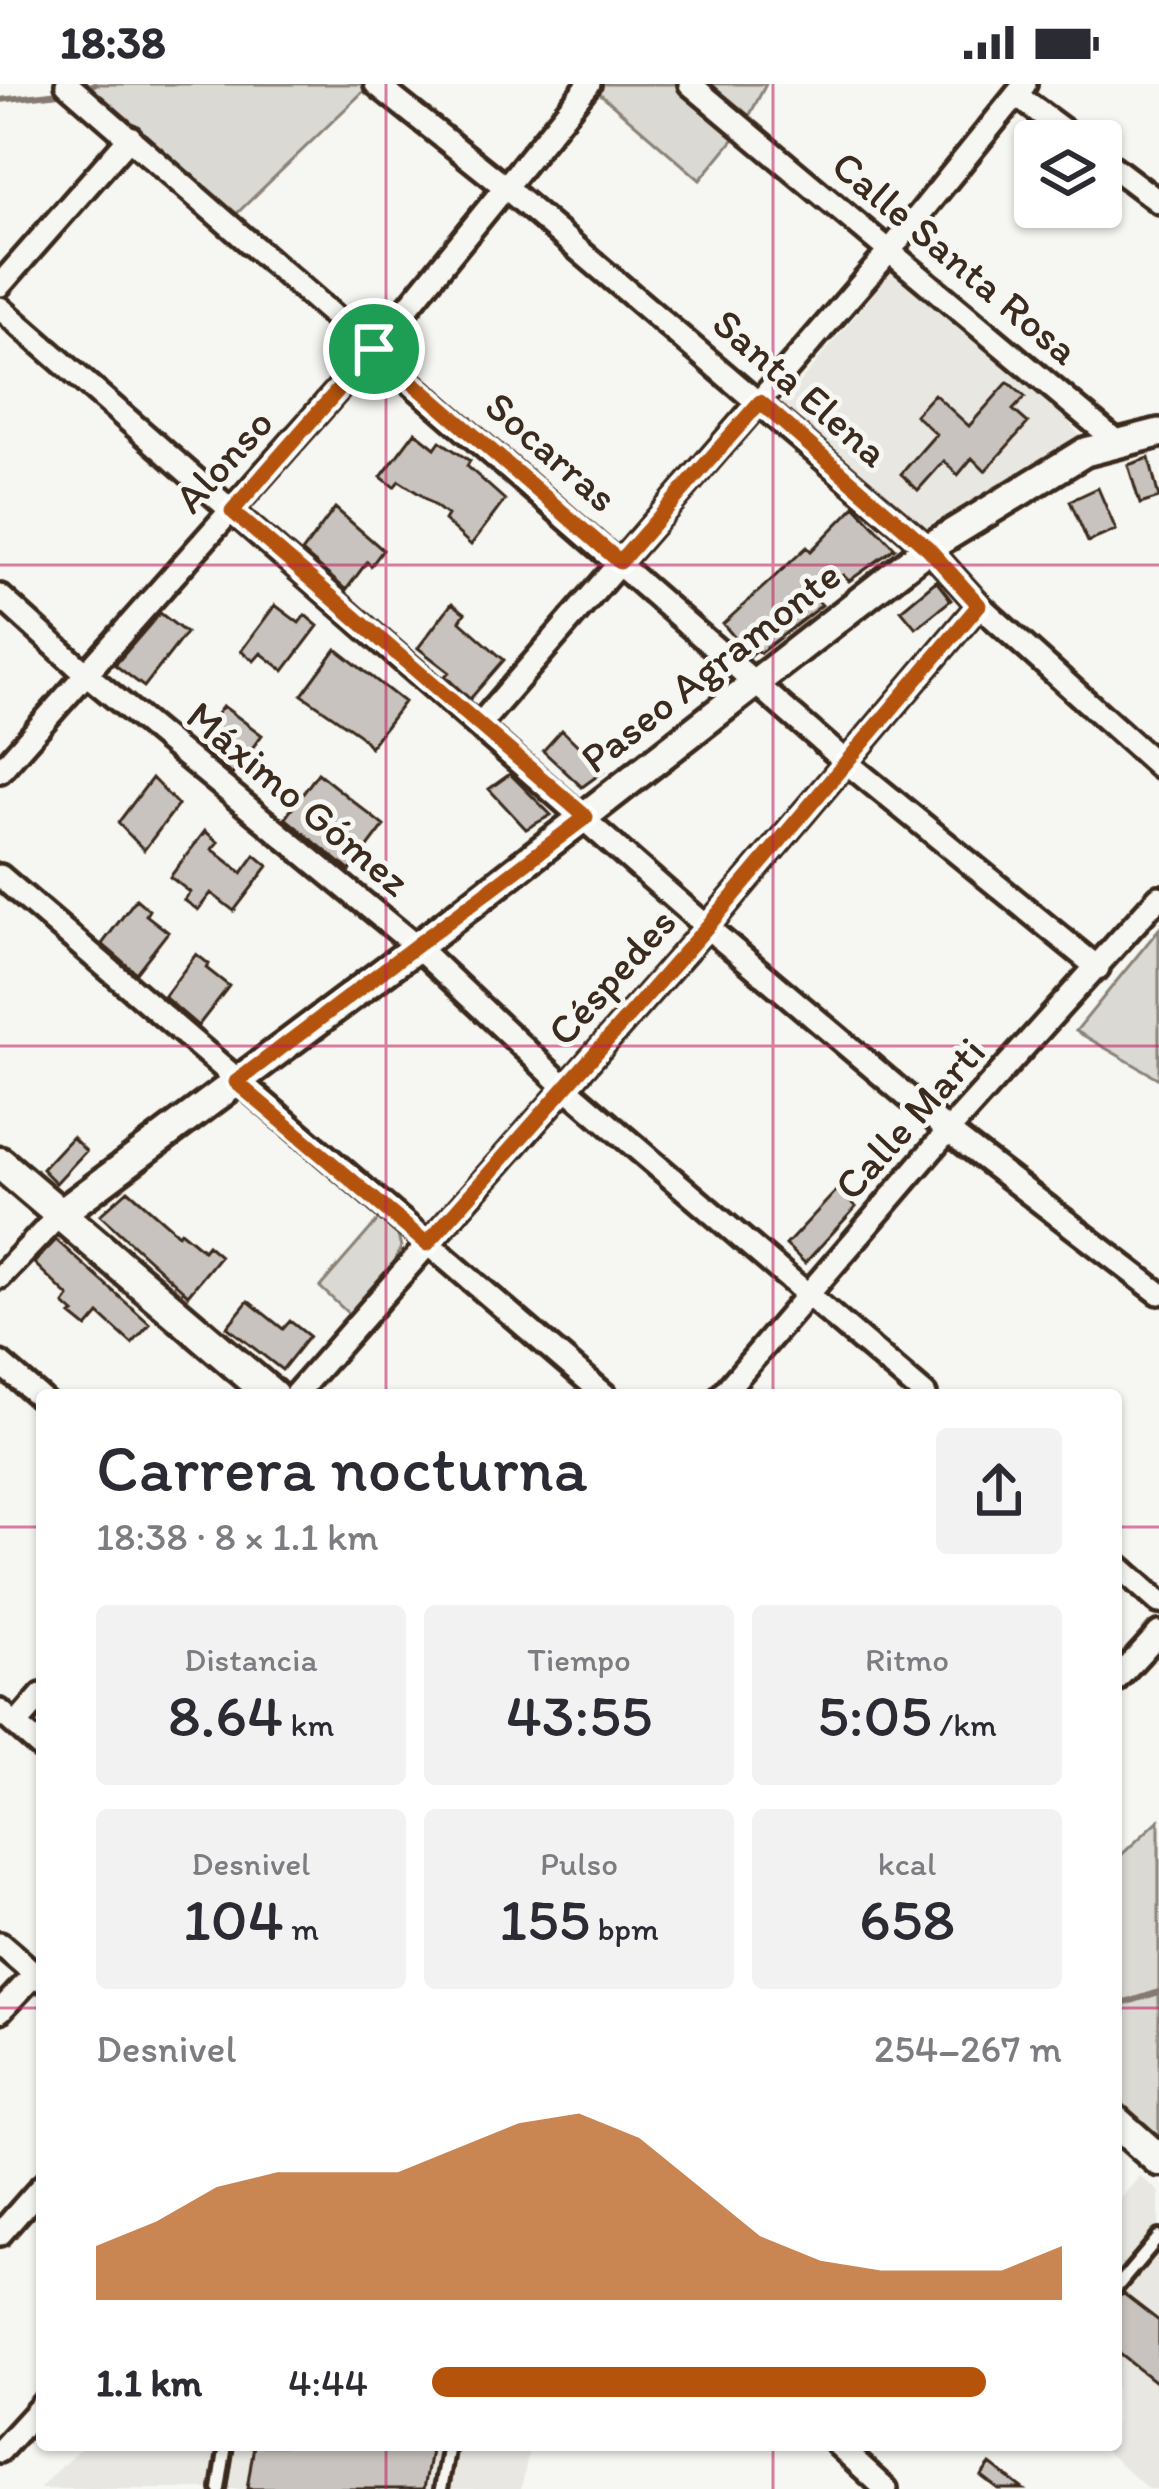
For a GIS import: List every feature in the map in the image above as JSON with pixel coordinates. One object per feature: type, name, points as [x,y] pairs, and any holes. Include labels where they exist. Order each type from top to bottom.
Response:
[{"type":"main road","points":[[0,1162],[265,1389]]},
{"type":"main road","points":[[1122,2127],[1159,2160]]},
{"type":"street","name":"Socarras","points":[[68,84],[846,762],[1098,968]]},
{"type":"street","name":"Santa Elena","points":[[376,84],[505,187],[928,548],[979,605],[1159,767]]},
{"type":"street","name":"Alonso","points":[[0,771],[374,349],[589,84]]},
{"type":"street","name":"Calle Santa Rosa","points":[[690,84],[1117,442]]},
{"type":"street","points":[[480,724],[888,253],[1021,89],[1055,120]]},
{"type":"street","points":[[0,285],[130,137]]},
{"type":"street","points":[[1122,174],[1159,202]]},
{"type":"street","points":[[0,308],[707,927],[948,1131],[1159,1293]]},
{"type":"street","name":"Paseo Agramonte","points":[[0,1277],[60,1214],[417,947],[928,548],[1085,452],[1159,434]]},
{"type":"street","name":"Máximo Gómez","points":[[0,596],[417,947],[564,1085],[918,1389]]},
{"type":"street","name":"Céspedes","points":[[300,1389],[707,927],[979,605]]},
{"type":"street","points":[[0,876],[598,1389]]},
{"type":"street","name":"Calle Marti","points":[[727,1389],[948,1131],[1159,897]]},
{"type":"street","points":[[0,1363],[36,1394]]},
{"type":"street","points":[[1122,1569],[1159,1603]]},
{"type":"street","points":[[1122,1673],[1159,1633]]},
{"type":"street","points":[[36,1699],[8,1718],[36,1743]]},
{"type":"street","points":[[0,1944],[36,1975]]},
{"type":"street","points":[[0,2011],[36,1979]]},
{"type":"street","points":[[0,2234],[36,2193]]},
{"type":"street","points":[[0,2451],[36,2412]]},
{"type":"street","points":[[845,2451],[886,2489]]},
{"type":"lane","points":[[1122,2281],[1159,2237]]},
{"type":"lane","points":[[218,2489],[225,2451]]},
{"type":"lane","points":[[441,2489],[447,2451]]},
{"type":"shaded area","points":[[67,84],[371,84],[228,222]]},
{"type":"shaded area","points":[[589,84],[766,84],[743,128],[700,180]]},
{"type":"shaded area","points":[[893,270],[1080,436],[925,530],[782,404]]},
{"type":"shaded area","points":[[1159,929],[1159,1079],[1076,1031]]},
{"type":"shaded area","points":[[379,1219],[397,1232],[401,1247],[394,1263],[350,1315],[320,1287]]},
{"type":"shaded area","points":[[1159,1820],[1159,2161],[1122,2129],[1122,1854]]},
{"type":"shaded area","points":[[1140,2176],[1159,2192],[1159,2489],[1148,2489],[1106,2451],[1122,2451],[1122,2197]]},
{"type":"shaded area","points":[[78,2451],[529,2451],[521,2489],[39,2489]]},
{"type":"building","points":[[1008,382],[1025,397],[1013,410],[1028,423],[985,471],[972,458],[958,475],[944,461],[918,490],[901,474],[936,434],[915,415],[934,394],[969,426]]},
{"type":"building","points":[[415,432],[435,448],[440,441],[470,461],[467,466],[505,500],[471,545],[444,520],[447,515],[421,495],[399,481],[394,487],[381,477]]},
{"type":"building","points":[[1149,458],[1159,498],[1140,504],[1128,465]]},
{"type":"building","points":[[1098,488],[1116,530],[1088,542],[1070,501]]},
{"type":"building","points":[[855,506],[895,548],[849,581],[843,575],[817,600],[822,605],[760,653],[756,650],[750,655],[723,624],[807,547],[811,551]]},
{"type":"building","points":[[335,508],[383,550],[346,590],[302,552]]},
{"type":"building","points":[[936,581],[951,600],[916,628],[901,610]]},
{"type":"building","points":[[452,603],[465,613],[460,621],[504,660],[470,699],[445,676],[449,672],[418,648]]},
{"type":"building","points":[[275,605],[299,623],[305,615],[318,626],[284,671],[261,653],[254,661],[241,651]]},
{"type":"building","points":[[160,613],[186,633],[144,687],[115,665]]},
{"type":"building","points":[[336,649],[404,702],[370,747],[359,734],[302,695]]},
{"type":"building","points":[[223,706],[262,735],[232,775],[194,744]]},
{"type":"building","points":[[562,730],[604,771],[582,787],[543,751]]},
{"type":"building","points":[[318,773],[384,826],[350,871],[285,818]]},
{"type":"building","points":[[510,774],[551,815],[526,829],[489,789]]},
{"type":"building","points":[[152,778],[178,805],[144,850],[118,823]]},
{"type":"building","points":[[205,831],[218,842],[212,849],[242,873],[255,855],[268,866],[234,911],[211,893],[198,910],[184,900],[190,892],[170,877]]},
{"type":"building","points":[[136,899],[149,910],[146,915],[168,932],[136,973],[102,944]]},
{"type":"building","points":[[196,954],[229,986],[198,1026],[164,997]]},
{"type":"building","points":[[72,1137],[86,1151],[56,1183],[42,1169]]},
{"type":"building","points":[[128,1190],[178,1234],[180,1231],[203,1250],[207,1245],[220,1256],[188,1295],[100,1215]]},
{"type":"building","points":[[837,1190],[856,1207],[805,1263],[786,1245]]},
{"type":"building","points":[[56,1240],[150,1324],[132,1344],[99,1314],[87,1328],[71,1315],[74,1313],[64,1304],[69,1297],[34,1263]]},
{"type":"building","points":[[248,1301],[283,1329],[290,1321],[309,1336],[282,1370],[227,1327]]},
{"type":"building","points":[[1122,2295],[1159,2321],[1159,2385],[1122,2356]]},
{"type":"building","points":[[253,2451],[431,2451],[424,2489],[247,2489]]},
{"type":"building","points":[[990,2464],[1023,2489],[998,2489],[981,2476]]},
{"type":"waterway","points":[[88,87],[94,84]]},
{"type":"waterway","points":[[0,100],[59,93]]},
{"type":"waterway","points":[[1122,2004],[1159,1992]]},
{"type":"route","points":[[374,349],[620,562],[760,402],[928,548],[979,605],[707,927],[427,1244],[236,1082],[586,817],[232,511],[374,349]]}]
